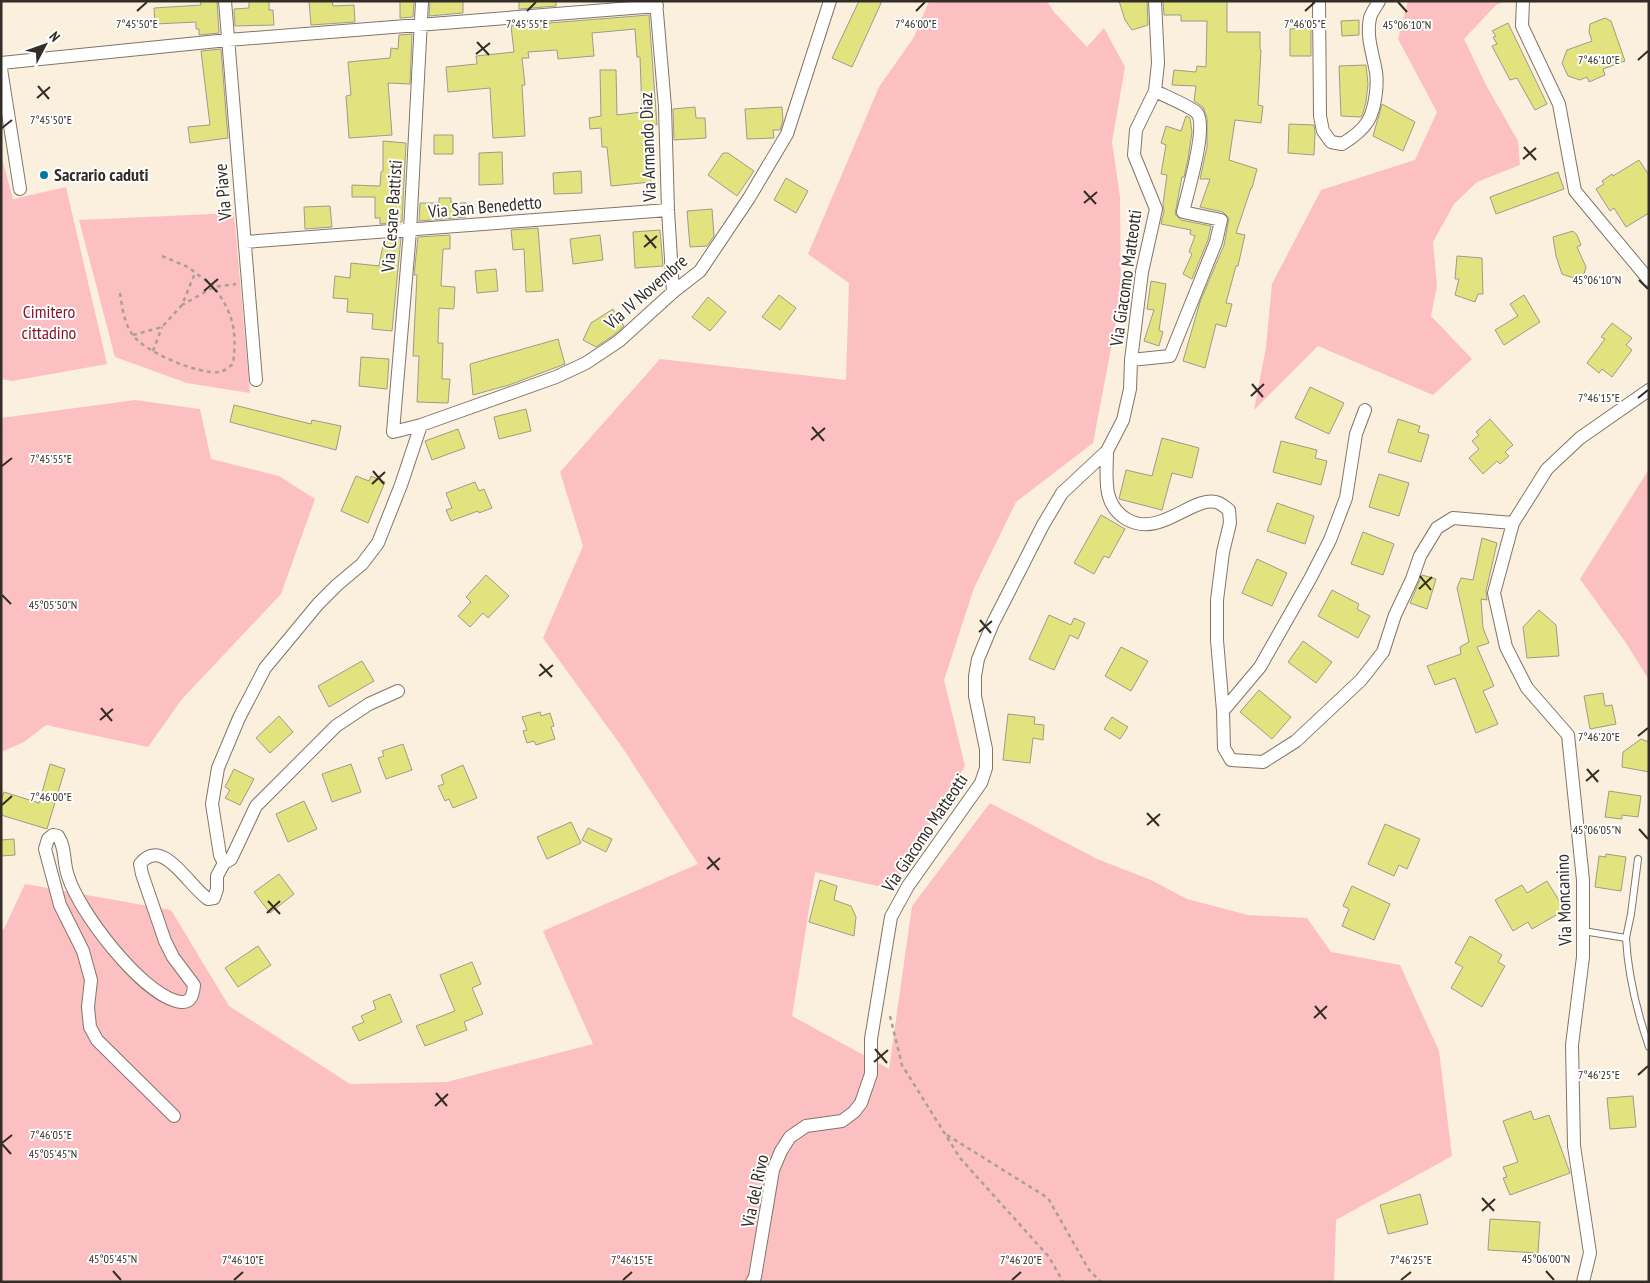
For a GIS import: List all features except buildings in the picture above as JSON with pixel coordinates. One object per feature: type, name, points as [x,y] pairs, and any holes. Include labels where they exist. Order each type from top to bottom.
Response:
[{"type":"street","name":"Via Piave","points":[[225,1],[248,283],[257,332],[256,380]]},
{"type":"street","name":"Via Cesare Battisti","points":[[393,432],[410,231],[422,1]]},
{"type":"street","name":"Via IV Novembre","points":[[393,432],[421,425],[556,378],[586,363],[619,341],[673,292],[700,271],[750,198],[787,134],[830,1]]},
{"type":"street","name":"Via Giacomo Matteotti","points":[[881,980],[891,917],[908,886],[981,783],[986,768],[986,749],[975,696],[975,676],[978,659],[993,623],[1039,533],[1062,493],[1107,450],[1123,420],[1130,389],[1131,360],[1142,272],[1156,209],[1134,155],[1136,130],[1155,90],[1158,63],[1155,1]]},
{"type":"street","points":[[1319,1],[1320,116],[1323,131],[1331,142],[1342,144],[1360,130],[1368,120],[1376,95],[1376,74],[1369,43],[1369,30],[1370,17],[1379,1]]},
{"type":"street","points":[[1523,1],[1522,26],[1559,104],[1575,190],[1649,280]]},
{"type":"street","points":[[1,63],[228,40],[656,4]]},
{"type":"street","name":"Via Armando Diaz","points":[[656,4],[664,108],[673,292]]},
{"type":"street","points":[[1,69],[20,189]]},
{"type":"street","name":"Via Giacomo Matteotti","points":[[1131,360],[1170,356],[1216,242],[1221,220],[1183,212],[1195,164],[1201,122],[1196,112],[1155,90]]},
{"type":"street","name":"Via San Benedetto","points":[[245,242],[668,210]]},
{"type":"street","name":"Via Moncanino","points":[[1583,1282],[1590,1253],[1574,1146],[1572,1045],[1583,957],[1583,880],[1568,735],[1527,688],[1506,647],[1494,593],[1512,523],[1546,469],[1580,438],[1649,390]]},
{"type":"street","points":[[1223,710],[1260,667],[1330,540],[1346,498],[1356,434],[1365,410]]},
{"type":"street","points":[[224,863],[220,855],[212,804],[218,768],[240,718],[265,668],[318,604],[336,585],[362,564],[378,542],[401,485],[421,425]]},
{"type":"street","points":[[1107,450],[1107,489],[1112,507],[1122,516],[1136,524],[1157,524],[1206,502],[1220,503],[1229,510],[1230,524],[1223,552],[1217,600],[1216,640],[1223,710],[1224,748],[1232,760],[1263,762],[1296,741],[1361,680],[1383,652],[1395,614],[1412,579],[1420,556],[1437,528],[1453,518],[1512,523]]},
{"type":"street","points":[[174,1116],[97,1040],[90,1027],[88,1007],[91,980],[83,951],[60,905],[45,850],[48,839],[53,835],[58,836],[63,844],[68,877],[88,916],[121,958],[149,986],[172,1000],[183,1003],[190,1000],[194,985],[173,957],[165,941],[140,864],[150,855],[157,854],[167,858],[200,894],[208,899],[214,898],[217,889],[217,876],[224,863],[231,858],[256,806],[336,726],[369,704],[398,692]]},
{"type":"street","name":"Via del Rivo","points":[[752,1282],[755,1277],[774,1170],[790,1136],[806,1126],[842,1121],[854,1112],[861,1103],[871,1074],[871,1039],[881,980]]},
{"type":"lane","points":[[1638,859],[1626,938],[1632,984],[1641,1024],[1649,1047]]},
{"type":"lane","points":[[1583,931],[1626,938]]},
{"type":"path","points":[[120,293],[122,311],[132,335],[153,352],[185,366],[206,371],[221,372],[233,364],[236,338],[234,325],[225,303],[214,287],[188,267],[162,256]]},
{"type":"path","points":[[182,305],[195,273]]},
{"type":"path","points":[[153,352],[162,327],[182,305],[214,287],[248,283]]},
{"type":"path","points":[[132,335],[162,327]]},
{"type":"path","points":[[888,1008],[902,1065],[960,1158],[1048,1258],[1063,1282]]},
{"type":"path","points":[[945,1133],[1048,1198],[1089,1270],[1101,1282]]},
{"type":"green space","points":[[929,1],[1047,1],[1054,12],[1087,47],[1104,28],[1125,67],[1112,142],[1120,197],[1121,296],[1093,443],[1016,502],[974,588],[944,680],[965,766],[891,889],[815,872],[792,1016],[889,1069],[912,906],[990,803],[1097,859],[1151,880],[1187,899],[1248,915],[1307,918],[1331,952],[1400,965],[1439,1051],[1452,1156],[1336,1220],[1334,1282],[1,1282],[1,930],[4,929],[25,884],[171,910],[229,1006],[350,1084],[447,1082],[593,1044],[543,931],[698,864],[622,747],[543,638],[583,546],[560,472],[660,359],[846,380],[849,283],[808,254],[879,87],[914,37]]},
{"type":"green space","points":[[1408,1],[1506,1],[1496,5],[1464,39],[1487,87],[1518,141],[1520,165],[1477,182],[1454,204],[1433,242],[1437,286],[1431,316],[1472,359],[1433,395],[1318,346],[1254,410],[1266,347],[1272,284],[1321,190],[1415,160],[1437,112],[1398,39]]},
{"type":"green space","name":"Cimitero cittadino","points":[[1,155],[13,199],[66,187],[107,364],[12,381],[1,379]]},
{"type":"green space","points":[[234,213],[250,393],[187,383],[115,357],[79,220]]},
{"type":"green space","points":[[135,400],[200,409],[211,459],[279,476],[315,499],[281,594],[182,699],[148,747],[46,725],[24,742],[1,752],[1,418]]},
{"type":"green space","points":[[1649,469],[1649,680],[1626,643],[1580,579]]},
{"type":"place","name":"Sacrario caduti","points":[[44,175]]}]
